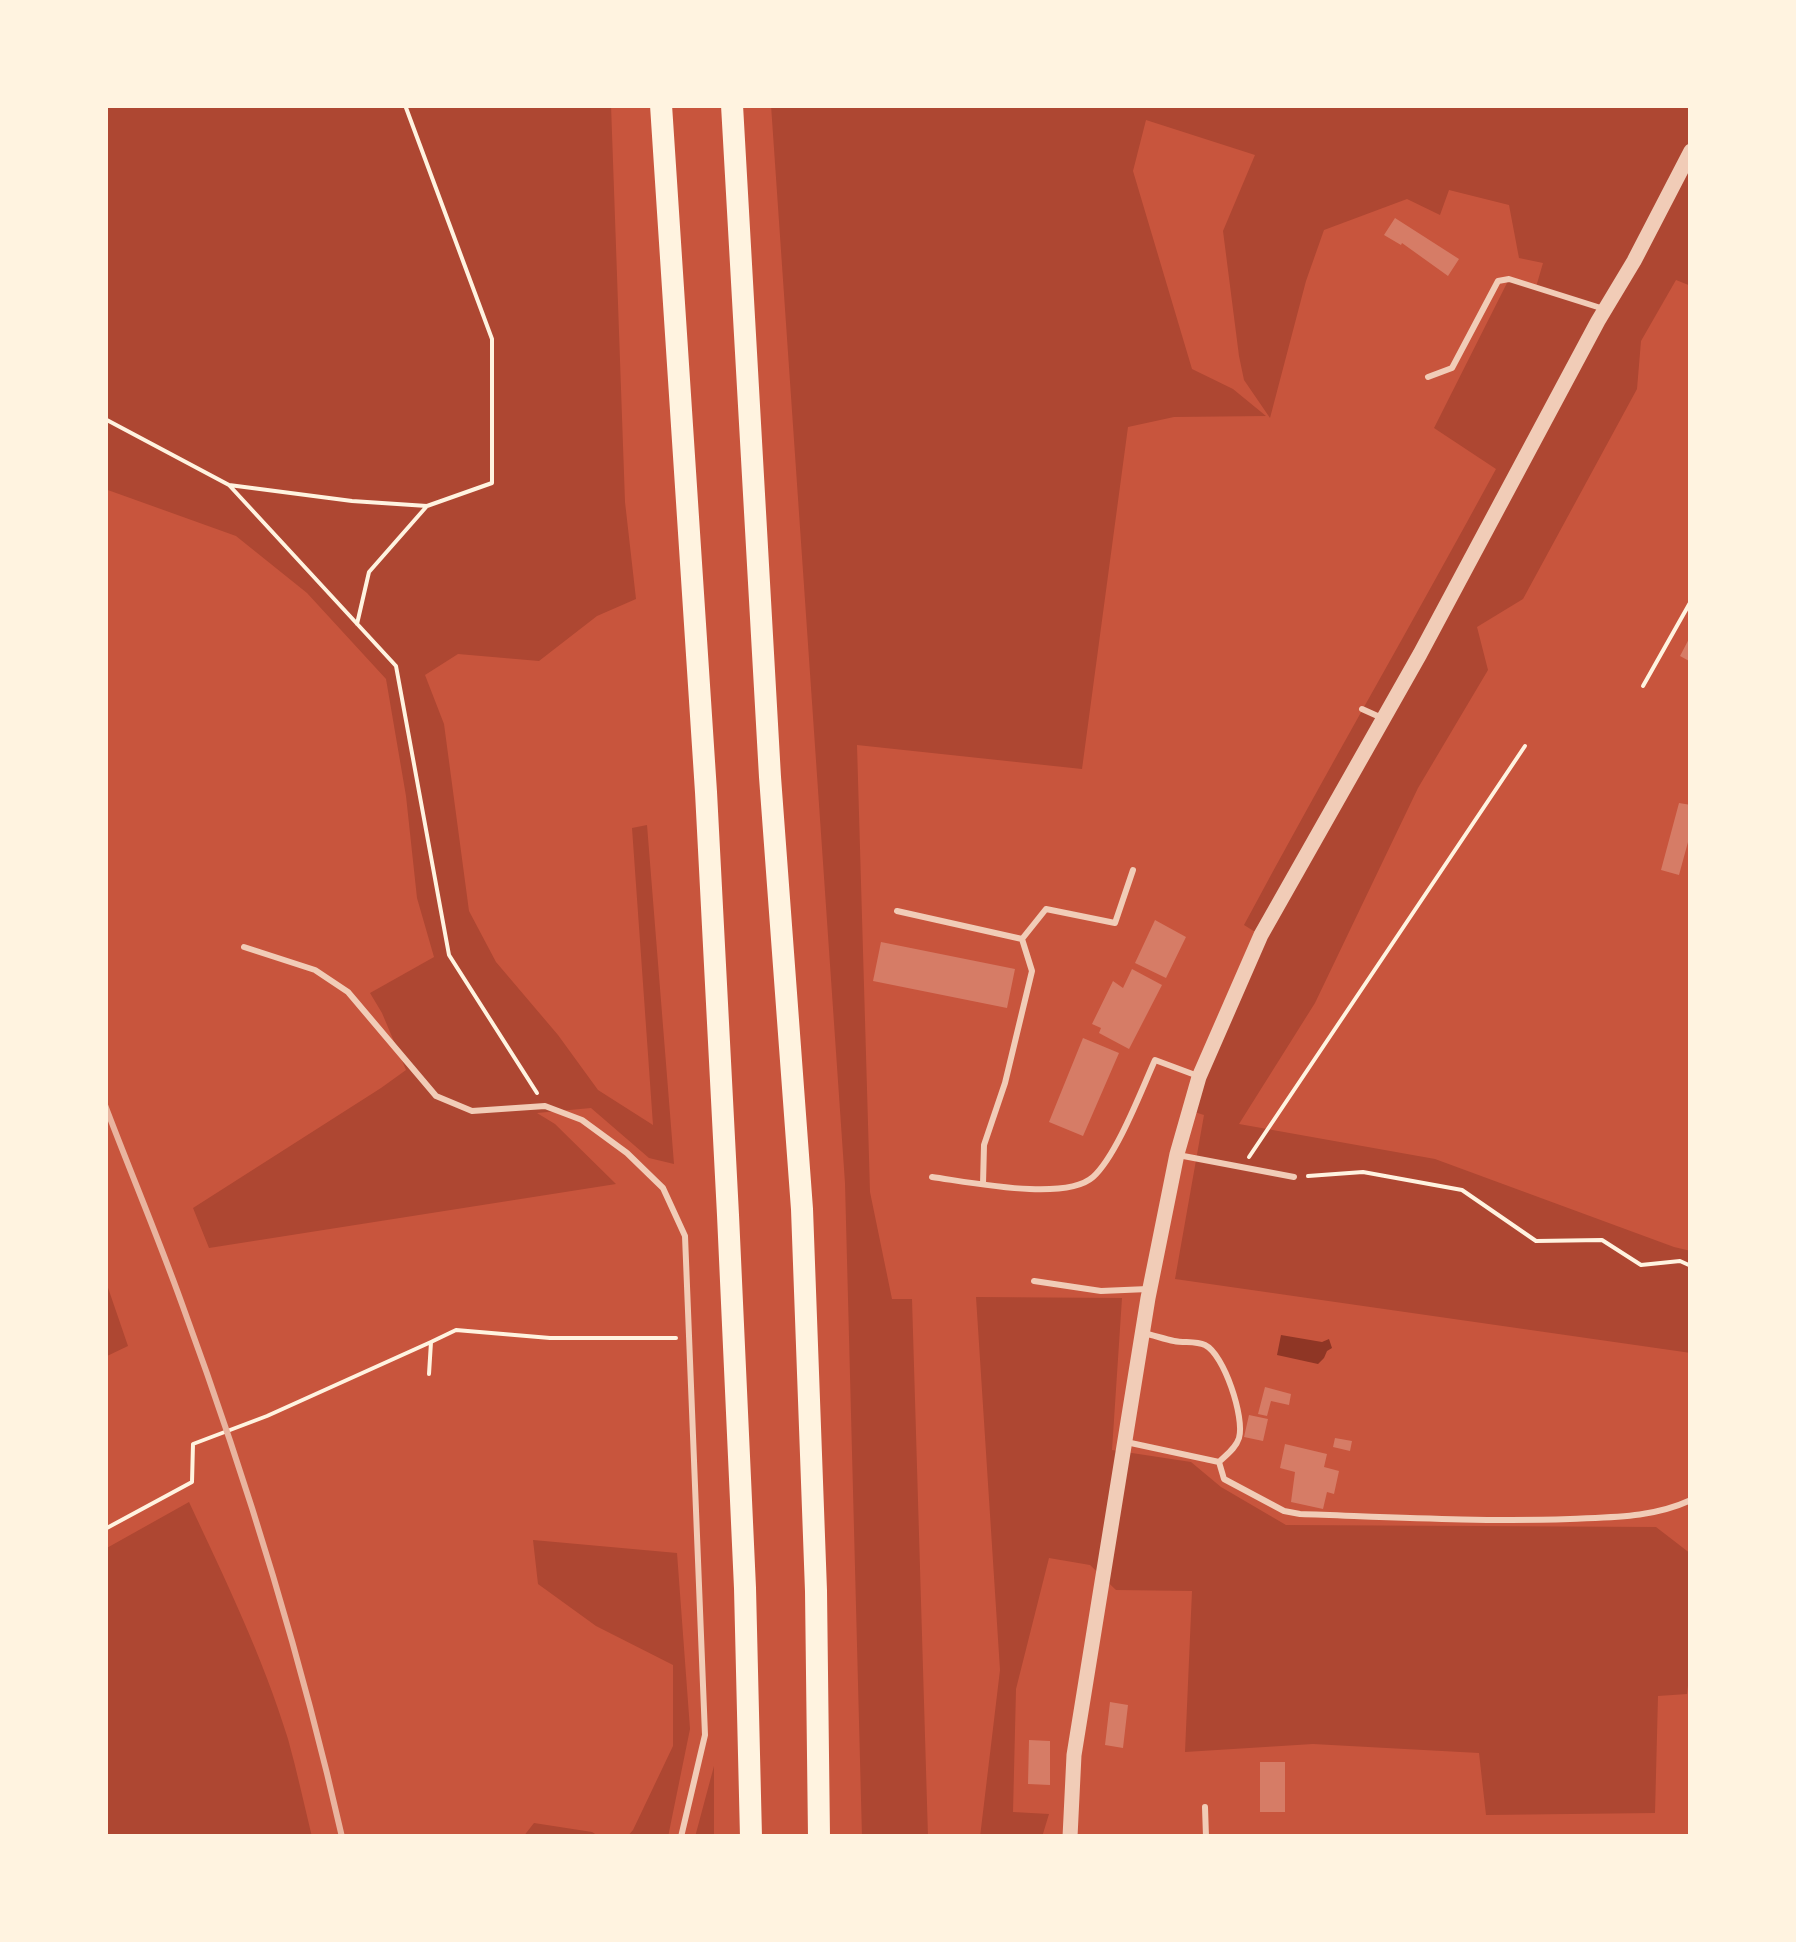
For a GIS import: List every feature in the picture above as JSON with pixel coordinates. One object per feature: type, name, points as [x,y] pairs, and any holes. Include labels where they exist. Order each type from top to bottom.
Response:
[{"type":"highway","points":[[661,105],[708,830],[744,1569],[751,1837]]},
{"type":"highway","points":[[732,105],[770,777],[802,1210],[816,1591],[820,1837]]},
{"type":"street","points":[[1070,1837],[1074,1756],[1149,1290],[1177,1154],[1199,1076],[1260,935],[1384,719],[1691,151]]},
{"type":"lane","points":[[1428,377],[1452,368],[1498,281],[1510,279],[1605,310]]},
{"type":"lane","points":[[1362,709],[1384,719]]},
{"type":"lane","points":[[1022,939],[1046,909],[1115,923],[1132,870]]},
{"type":"lane","points":[[897,911],[1022,939]]},
{"type":"lane","points":[[983,1184],[984,1145],[1032,971],[1022,939]]},
{"type":"lane","points":[[244,947],[314,970],[348,992],[436,1096],[472,1111],[544,1106],[582,1120],[627,1153],[662,1188],[685,1236],[705,1735],[681,1837]]},
{"type":"lane","points":[[932,1177],[1029,1190],[1072,1187],[1091,1179],[1110,1155],[1156,1060],[1199,1076]]},
{"type":"lane","points":[[1177,1154],[1294,1178]]},
{"type":"lane","points":[[1034,1281],[1101,1292],[1149,1290]]},
{"type":"lane","points":[[1142,1332],[1206,1346],[1217,1356],[1235,1397],[1240,1420],[1240,1436],[1220,1462],[1220,1470],[1224,1479],[1284,1511],[1528,1520],[1632,1516],[1669,1510],[1691,1500]]},
{"type":"lane","points":[[1125,1442],[1220,1462]]},
{"type":"lane","points":[[1205,1807],[1206,1837]]},
{"type":"path","points":[[229,485],[427,506],[492,483],[492,340],[405,105]]},
{"type":"path","points":[[105,418],[229,485],[396,666],[449,955],[544,1106]]},
{"type":"path","points":[[357,624],[369,572],[427,506]]},
{"type":"path","points":[[1642,686],[1691,601]]},
{"type":"path","points":[[1242,1167],[1525,746]]},
{"type":"path","points":[[1294,1178],[1363,1172],[1462,1190],[1536,1240],[1602,1240],[1641,1266],[1680,1262],[1691,1266]]},
{"type":"path","points":[[105,1529],[192,1482],[193,1444],[261,1419],[456,1330],[550,1338],[689,1337]]},
{"type":"path","points":[[429,1374],[431,1342]]},
{"type":"shaded area","points":[[105,105],[611,105],[625,502],[636,599],[597,616],[539,661],[458,654],[425,675],[444,724],[469,911],[496,962],[598,1090],[653,1125],[632,828],[647,825],[674,1164],[649,1158],[591,1108],[537,1113],[555,1124],[616,1184],[209,1248],[193,1208],[406,1070],[370,993],[434,957],[417,898],[406,796],[386,679],[307,593],[236,536],[105,489]]},
{"type":"shaded area","points":[[771,105],[1691,105],[1691,286],[1676,280],[1641,341],[1637,389],[1523,599],[1477,627],[1488,670],[1418,788],[1315,1003],[1239,1124],[1435,1159],[1691,1251],[1691,1353],[1175,1279],[1204,1115],[1188,1110],[1260,935],[1244,925],[1496,469],[1434,428],[1509,279],[1536,287],[1543,263],[1519,258],[1509,205],[1449,190],[1440,215],[1407,199],[1324,230],[1306,281],[1270,418],[1244,380],[1223,231],[1255,155],[1146,120],[1133,171],[1192,369],[1233,389],[1266,416],[1174,417],[1128,427],[1082,769],[857,745],[870,1192],[892,1299],[912,1299],[928,1837],[862,1837],[845,1183]]},
{"type":"shaded area","points":[[105,1279],[128,1346],[105,1357]]},
{"type":"shaded area","points":[[976,1297],[1122,1298],[1112,1450],[1191,1462],[1221,1487],[1286,1525],[1656,1527],[1691,1554],[1691,1659],[1687,1694],[1658,1696],[1655,1813],[1486,1815],[1479,1753],[1313,1744],[1185,1752],[1192,1591],[1116,1590],[1090,1565],[1049,1558],[1016,1689],[1013,1812],[1049,1814],[1042,1837],[980,1837],[1000,1670]]},
{"type":"shaded area","points":[[1281,1335],[1322,1342],[1329,1339],[1332,1348],[1318,1364],[1277,1355]]},
{"type":"shaded area","points":[[189,1502],[267,1678],[288,1739],[312,1837],[105,1837],[105,1549]]},
{"type":"shaded area","points":[[533,1540],[677,1553],[690,1729],[668,1837],[627,1837],[673,1746],[673,1665],[596,1626],[538,1584]]},
{"type":"shaded area","points":[[714,1766],[714,1837],[695,1837]]},
{"type":"shaded area","points":[[534,1823],[592,1832],[600,1837],[523,1837]]},
{"type":"building","points":[[1395,218],[1459,259],[1448,276],[1384,235]]},
{"type":"building","points":[[1691,635],[1691,662],[1680,656]]},
{"type":"building","points":[[1679,803],[1691,805],[1691,831],[1679,875],[1661,870]]},
{"type":"building","points":[[1155,920],[1186,937],[1166,978],[1135,963]]},
{"type":"building","points":[[881,942],[1015,969],[1007,1008],[873,981]]},
{"type":"building","points":[[1132,969],[1162,985],[1129,1049],[1099,1033],[1101,1028],[1092,1024],[1113,981],[1123,988]]},
{"type":"building","points":[[1083,1038],[1119,1053],[1083,1136],[1049,1122]]},
{"type":"building","points":[[1265,1387],[1291,1394],[1289,1405],[1271,1401],[1267,1416],[1258,1414]]},
{"type":"building","points":[[1249,1415],[1268,1419],[1263,1441],[1244,1437]]},
{"type":"building","points":[[1335,1438],[1352,1441],[1350,1451],[1333,1447]]},
{"type":"building","points":[[1285,1444],[1327,1454],[1324,1467],[1339,1471],[1334,1494],[1327,1492],[1323,1509],[1291,1502],[1295,1472],[1280,1468]]},
{"type":"building","points":[[1110,1702],[1128,1705],[1123,1748],[1105,1745]]},
{"type":"building","points":[[1029,1740],[1050,1741],[1050,1785],[1028,1784]]},
{"type":"building","points":[[1260,1762],[1285,1762],[1285,1812],[1260,1812]]},
{"type":"railway","points":[[105,1105],[182,1304],[250,1501],[309,1702],[342,1837]]}]
